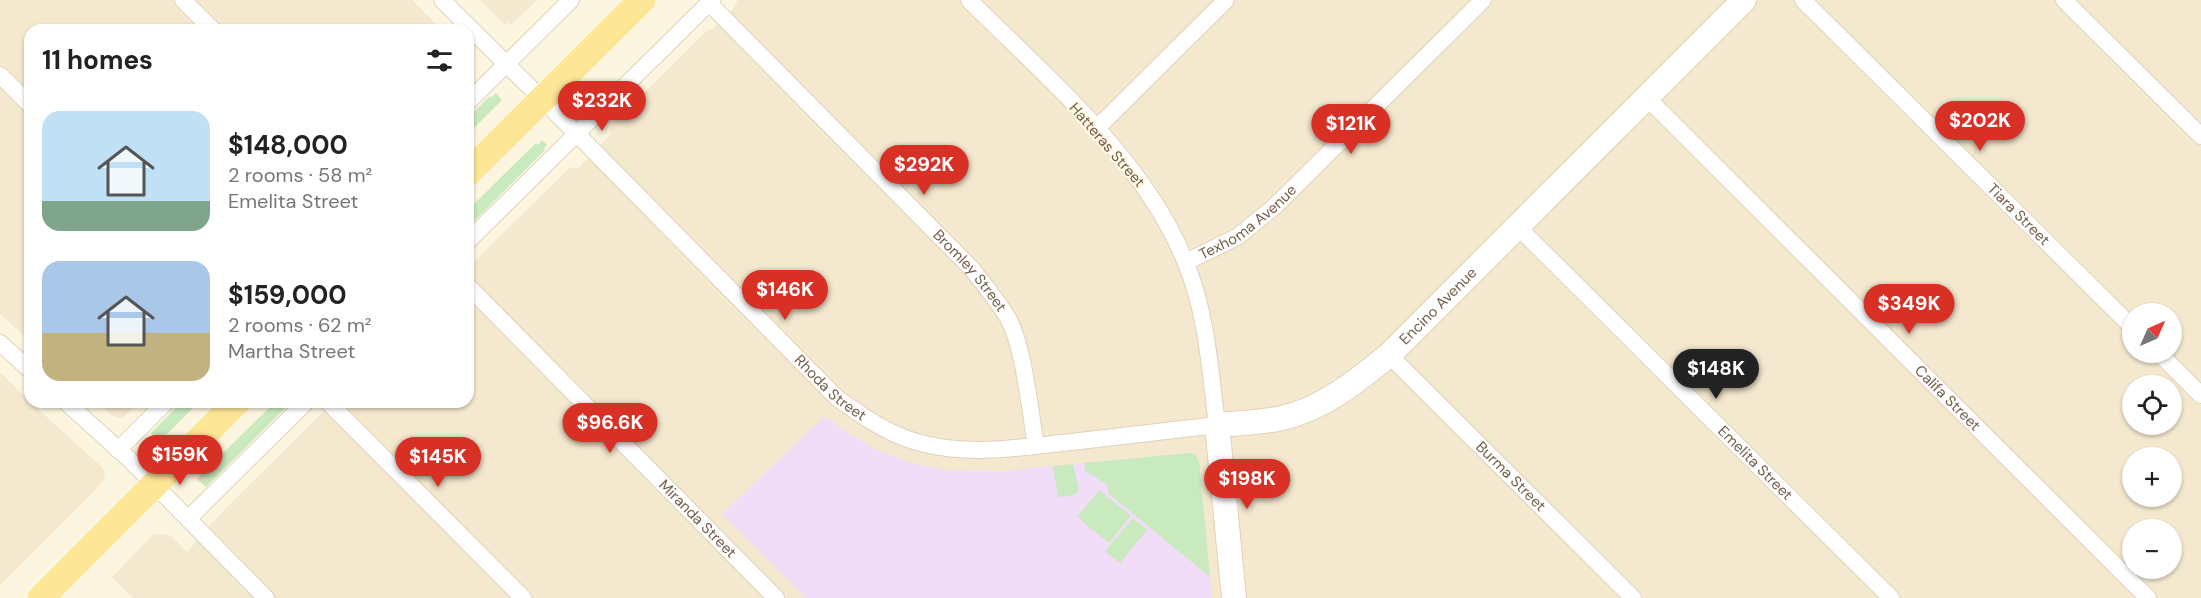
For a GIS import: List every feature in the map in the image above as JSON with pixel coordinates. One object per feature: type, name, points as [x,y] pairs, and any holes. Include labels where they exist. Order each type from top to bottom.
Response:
[{"type":"main road","points":[[474,167],[642,0]]},
{"type":"main road","points":[[41,598],[231,408]]},
{"type":"street","points":[[183,0],[207,24]]},
{"type":"street","name":"Rhoda Street","points":[[441,0],[465,24]]},
{"type":"street","points":[[474,96],[571,0]]},
{"type":"street","name":"Hatteras Street","points":[[970,0],[1097,128],[1125,160],[1153,199],[1170,228],[1186,261],[1205,327],[1217,426]]},
{"type":"street","points":[[1097,128],[1226,0]]},
{"type":"street","name":"Texhoma Avenue","points":[[1186,261],[1237,237],[1274,207],[1483,0]]},
{"type":"street","name":"Encino Avenue","points":[[1217,426],[1282,418],[1329,399],[1354,384],[1389,355],[1744,0]]},
{"type":"street","name":"Tiara Street","points":[[1803,0],[2122,317]]},
{"type":"street","points":[[2064,0],[2201,136]]},
{"type":"street","points":[[474,235],[710,2]]},
{"type":"street","name":"Bromley Street","points":[[710,2],[972,269],[985,285],[1008,320],[1018,344],[1036,446]]},
{"type":"street","name":"Rhoda Street","points":[[474,32],[836,397],[857,413],[889,431],[924,444],[956,449],[1005,450],[1217,426]]},
{"type":"street","points":[[0,75],[24,99]]},
{"type":"street","name":"Califa Street","points":[[1646,97],[2148,598]]},
{"type":"street","name":"Emelita Street","points":[[1517,226],[1891,598]]},
{"type":"street","name":"Miranda Street","points":[[474,292],[776,598]]},
{"type":"street","points":[[0,343],[24,365]]},
{"type":"street","name":"Burma Street","points":[[1389,355],[1633,598]]},
{"type":"street","points":[[2169,363],[2201,395]]},
{"type":"street","points":[[72,408],[154,484],[266,598]]},
{"type":"street","points":[[118,450],[160,408]]},
{"type":"street","points":[[188,519],[300,408]]},
{"type":"street","points":[[334,408],[523,598]]},
{"type":"street","points":[[1217,426],[1234,598]]},
{"type":"shaded area","points":[[0,0],[412,0],[436,24],[24,24],[24,336],[0,314]]},
{"type":"shaded area","points":[[480,0],[537,0],[511,25],[509,22],[505,25]]},
{"type":"shaded area","points":[[738,0],[2201,0],[2201,598],[133,598],[112,577],[153,535],[171,536],[187,552],[223,511],[327,408],[474,408],[474,262],[569,168],[579,168],[610,135],[610,127],[705,32],[714,28],[732,10]]},
{"type":"shaded area","points":[[0,372],[24,396],[24,408],[37,408],[103,468],[105,476],[102,483],[0,585]]},
{"type":"shaded area","points":[[104,408],[133,408],[125,416],[119,418]]},
{"type":"shaded area","points":[[825,416],[875,449],[912,463],[944,470],[1000,471],[1190,453],[1195,455],[1199,461],[1212,598],[806,598],[722,514]]},
{"type":"green space","points":[[496,93],[502,100],[474,128],[474,112],[490,96],[491,98]]},
{"type":"green space","points":[[542,140],[547,145],[545,150],[474,221],[474,204],[536,143],[538,145]]},
{"type":"green space","points":[[176,408],[193,408],[159,442],[151,433]]},
{"type":"green space","points":[[269,408],[285,408],[206,487],[197,479]]},
{"type":"green space","points":[[1190,453],[1195,455],[1199,461],[1210,577],[1109,494],[1107,485],[1084,470],[1085,463]]},
{"type":"green space","points":[[1073,464],[1079,490],[1075,495],[1058,497],[1053,466]]},
{"type":"green space","points":[[1099,490],[1131,516],[1109,543],[1077,517]]},
{"type":"green space","points":[[1133,518],[1147,530],[1120,563],[1105,551]]}]
